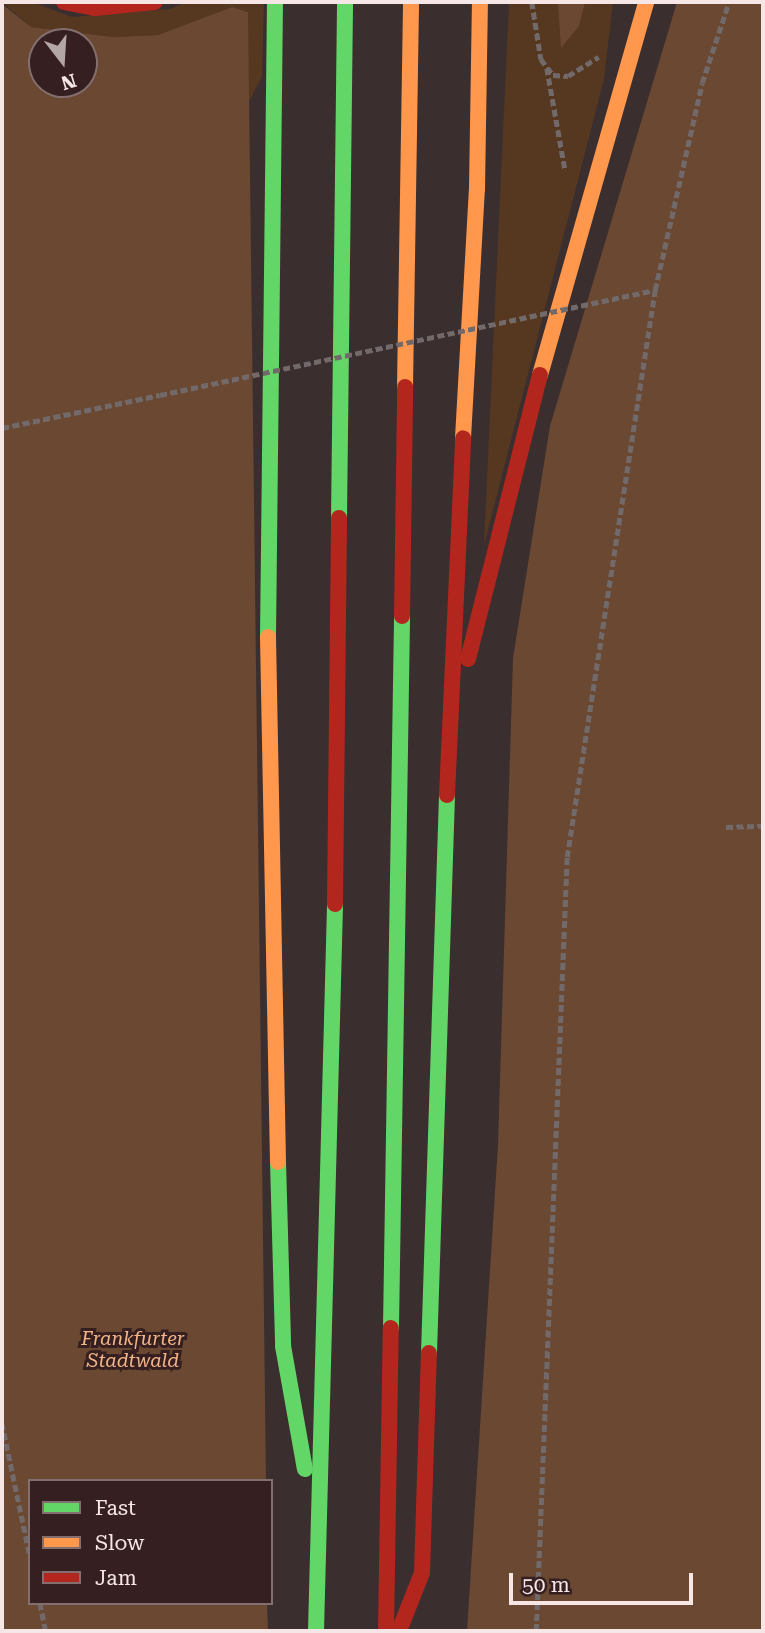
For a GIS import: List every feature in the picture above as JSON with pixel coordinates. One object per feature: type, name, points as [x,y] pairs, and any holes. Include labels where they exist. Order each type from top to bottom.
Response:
[{"type":"highway","points":[[64,2],[96,8],[155,2]]},
{"type":"highway","points":[[275,2],[267,770],[283,1346],[315,1530]]},
{"type":"highway","points":[[316,1631],[315,1530],[332,1142],[345,2]]},
{"type":"highway","points":[[386,1631],[411,2]]},
{"type":"highway","points":[[399,1631],[422,1573],[451,729],[477,189],[480,2]]},
{"type":"highway","points":[[451,729],[523,436],[646,2]]},
{"type":"path","points":[[532,2],[547,67],[566,178]]},
{"type":"path","points":[[537,1631],[567,857],[655,290],[702,83],[729,2]]},
{"type":"path","points":[[547,67],[553,75],[568,76],[600,55]]},
{"type":"path","points":[[2,428],[655,290]]},
{"type":"path","points":[[726,827],[763,826]]},
{"type":"path","points":[[2,1423],[28,1546]]},
{"type":"path","points":[[40,1605],[46,1631]]},
{"type":"shaded area","points":[[2,2],[32,2],[72,17],[170,9],[186,2],[264,2],[262,77],[247,105],[248,12],[232,7],[158,35],[113,37],[98,35],[98,28],[31,27]]},
{"type":"shaded area","points":[[509,2],[613,2],[604,79],[484,545]]},
{"type":"green space","points":[[558,2],[585,2],[579,26],[561,48]]},
{"type":"green space","points":[[677,2],[763,2],[763,1631],[467,1631],[498,1145],[513,658],[550,426]]},
{"type":"green space","name":"Frankfurter Stadtwald","points":[[2,4],[31,27],[39,28],[28,28],[28,98],[98,98],[98,35],[158,35],[232,7],[248,12],[266,1479],[28,1479],[28,1605],[267,1605],[268,1631],[2,1631]]},
{"type":"traffic: fast","points":[[268,637],[275,2]]},
{"type":"traffic: fast","points":[[339,518],[345,2]]},
{"type":"traffic: fast","points":[[391,1328],[402,616]]},
{"type":"traffic: fast","points":[[429,1353],[447,795]]},
{"type":"traffic: fast","points":[[316,1631],[335,904]]},
{"type":"traffic: fast","points":[[278,1162],[283,1346],[305,1469]]},
{"type":"traffic: slow","points":[[405,387],[411,2]]},
{"type":"traffic: slow","points":[[463,438],[477,189],[480,2]]},
{"type":"traffic: slow","points":[[540,375],[646,2]]},
{"type":"traffic: slow","points":[[268,637],[278,1162]]},
{"type":"traffic: jam","points":[[64,2],[95,8],[155,2]]},
{"type":"traffic: jam","points":[[468,659],[540,375]]},
{"type":"traffic: jam","points":[[402,616],[405,387]]},
{"type":"traffic: jam","points":[[447,795],[463,438]]},
{"type":"traffic: jam","points":[[335,904],[339,518]]},
{"type":"traffic: jam","points":[[386,1631],[391,1328]]},
{"type":"traffic: jam","points":[[399,1631],[422,1573],[429,1353]]}]
